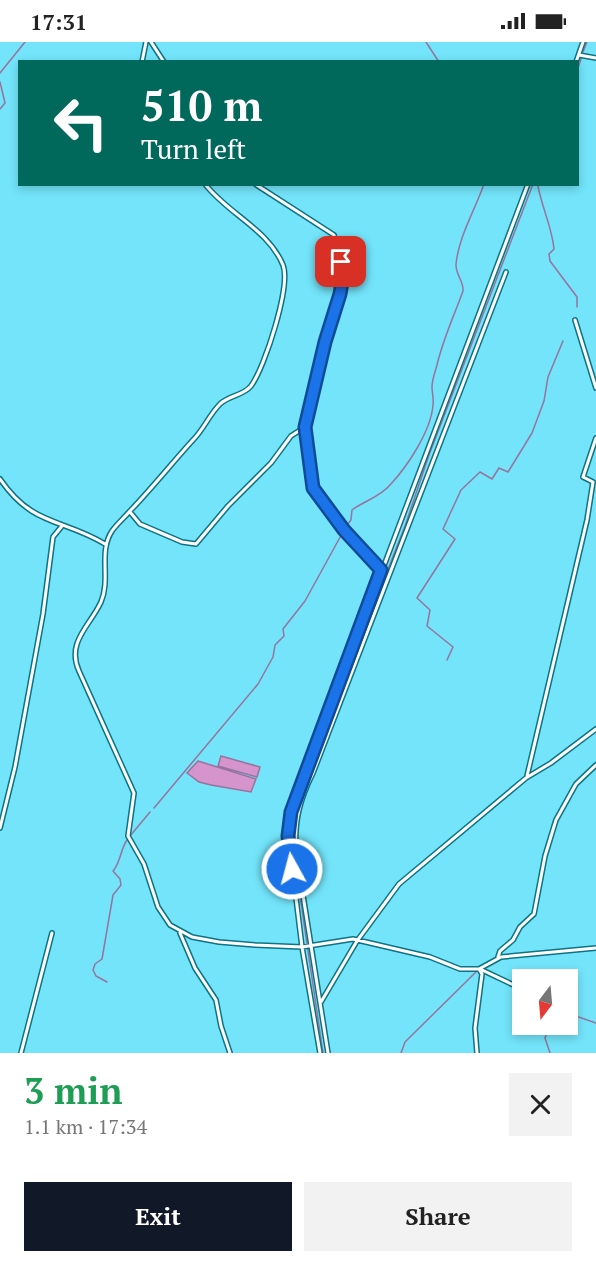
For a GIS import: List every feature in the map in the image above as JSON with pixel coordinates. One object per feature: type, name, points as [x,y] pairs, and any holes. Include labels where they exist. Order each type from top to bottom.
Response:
[{"type":"street","points":[[142,60],[146,42]]},
{"type":"street","points":[[151,42],[163,60]]},
{"type":"street","points":[[577,60],[583,42]]},
{"type":"street","points":[[579,55],[596,58]]},
{"type":"street","points":[[207,186],[264,237],[282,264],[286,281],[269,349],[249,389],[239,396],[225,399],[196,437],[118,523],[105,544],[101,601],[88,620],[76,647],[75,662],[134,793],[128,836],[144,864],[162,916],[179,931],[195,968],[216,1000],[220,1026],[230,1053]]},
{"type":"street","points":[[258,186],[334,235],[337,242],[343,277],[305,427],[313,488],[344,530],[381,570]]},
{"type":"street","points":[[320,1053],[302,947],[288,836],[291,812],[527,186]]},
{"type":"street","points":[[328,1053],[294,828],[301,798],[506,272]]},
{"type":"street","points":[[575,320],[596,388]]},
{"type":"street","points":[[130,512],[140,524],[182,542],[196,544],[228,506],[271,463],[291,436],[305,427]]},
{"type":"street","points":[[526,778],[587,520],[593,482],[583,477],[596,438]]},
{"type":"street","points":[[0,479],[8,492],[32,513],[105,544]]},
{"type":"street","points":[[0,828],[15,766],[43,614],[53,537],[62,526]]},
{"type":"street","points":[[320,1003],[357,941],[399,884],[526,778],[551,764],[596,729]]},
{"type":"street","points":[[498,957],[500,951],[513,940],[520,927],[534,914],[544,856],[556,820],[576,784],[596,765]]},
{"type":"street","points":[[179,931],[219,942],[302,947],[349,939],[430,957],[460,969],[478,969],[512,984]]},
{"type":"street","points":[[21,1053],[52,933]]},
{"type":"street","points":[[478,969],[498,957],[596,948]]},
{"type":"street","points":[[477,1053],[475,1028],[482,974],[478,969]]},
{"type":"shaded area","points":[[221,756],[260,767],[257,777],[218,766]]},
{"type":"shaded area","points":[[198,761],[256,779],[251,792],[199,782],[187,773]]},
{"type":"waterway","points":[[0,73],[25,42]]},
{"type":"waterway","points":[[426,42],[438,60]]},
{"type":"waterway","points":[[583,52],[587,42]]},
{"type":"waterway","points":[[579,65],[581,59]]},
{"type":"waterway","points":[[0,82],[5,103],[0,109]]},
{"type":"waterway","points":[[347,525],[351,520],[352,510],[382,493],[397,477],[411,459],[428,426],[433,405],[434,376],[445,337],[463,291],[456,269],[457,255],[463,234],[483,186]]},
{"type":"waterway","points":[[296,803],[405,526],[429,455],[532,186]]},
{"type":"waterway","points":[[538,186],[553,241],[554,249],[549,254],[550,261],[577,297],[577,307]]},
{"type":"waterway","points":[[447,660],[453,647],[427,626],[430,610],[417,598],[455,539],[443,529],[461,490],[480,472],[492,479],[499,468],[508,472],[532,433],[544,401],[548,377],[563,341]]},
{"type":"waterway","points":[[154,808],[258,684],[273,657],[275,645],[284,636],[283,629],[305,601],[344,530]]},
{"type":"waterway","points":[[130,836],[150,812]]},
{"type":"waterway","points":[[290,828],[323,1053]]},
{"type":"waterway","points":[[107,982],[96,976],[93,970],[95,964],[102,959],[113,895],[121,885],[120,879],[113,871],[127,840]]},
{"type":"waterway","points":[[401,1053],[405,1042],[476,972]]},
{"type":"waterway","points":[[578,1017],[596,1023]]},
{"type":"waterway","points":[[546,1035],[550,1053]]},
{"type":"route","points":[[292,869],[288,836],[291,812],[381,570],[344,530],[313,488],[305,427],[325,342],[340,294],[343,277],[341,262]]}]
